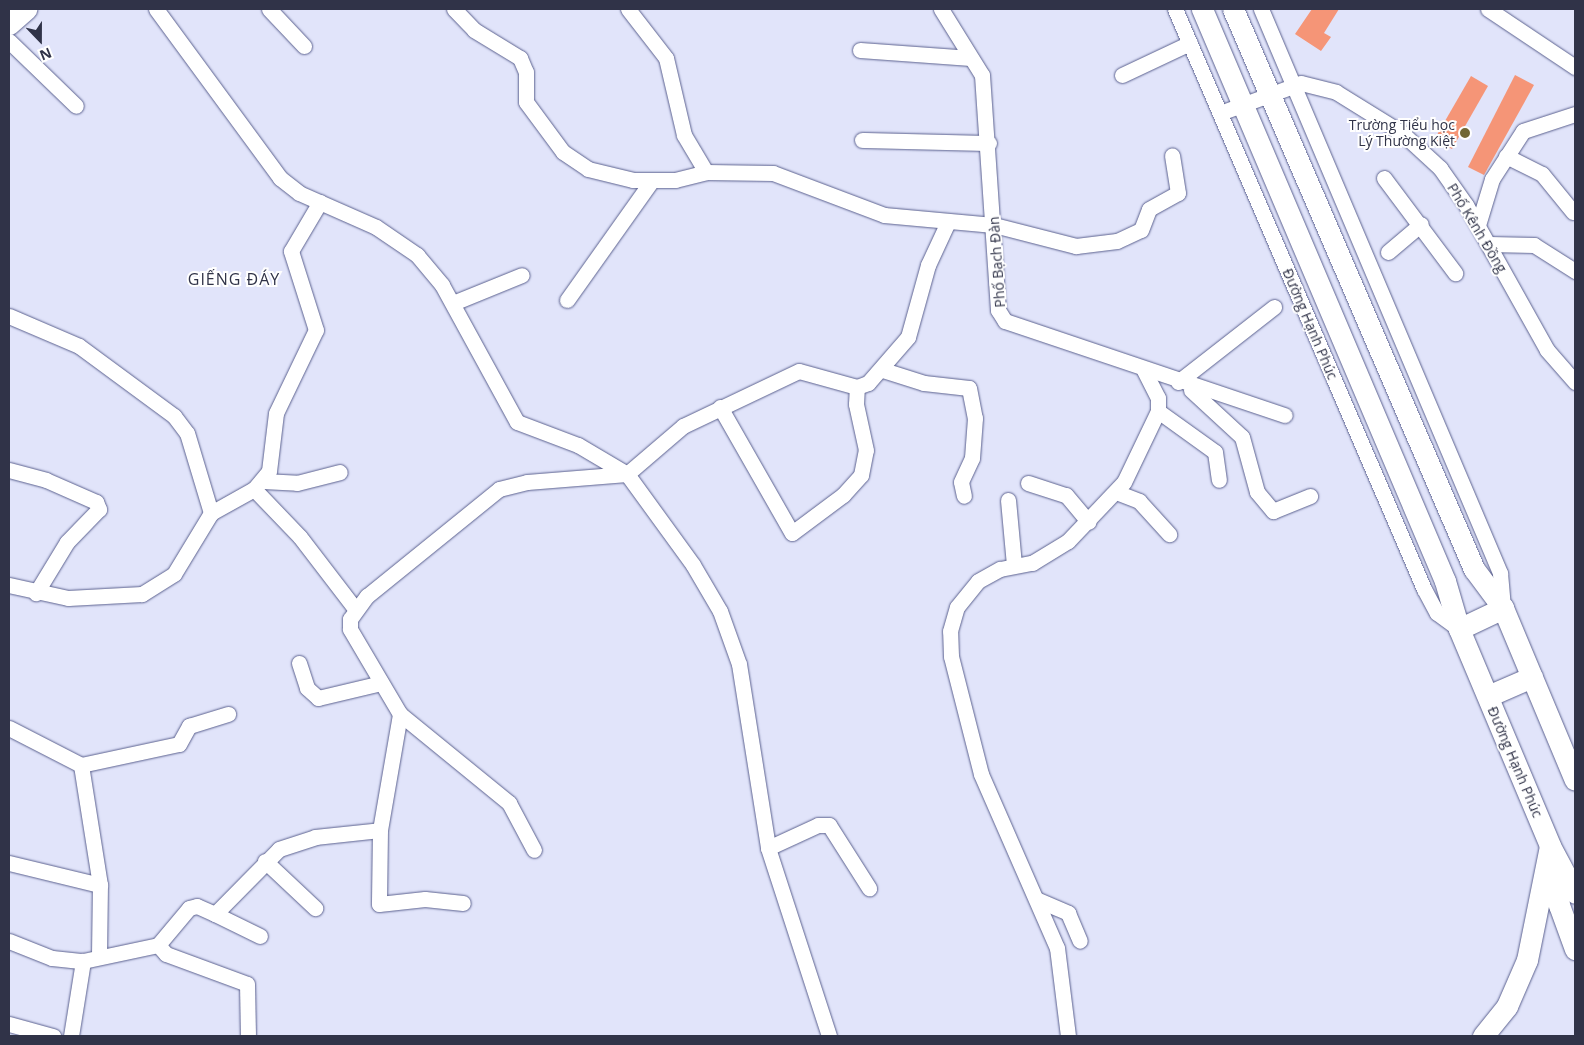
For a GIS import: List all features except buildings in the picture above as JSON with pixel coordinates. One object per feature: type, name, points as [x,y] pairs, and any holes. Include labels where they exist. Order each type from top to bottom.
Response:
[{"type":"main road","points":[[9,24],[26,9]]},
{"type":"main road","name":"Đường Hạnh Phúc","points":[[1202,9],[1445,581],[1458,628],[1550,846],[1575,893]]},
{"type":"main road","points":[[1233,9],[1474,569],[1503,608],[1575,780]]},
{"type":"main road","points":[[1458,628],[1503,608]]},
{"type":"main road","points":[[1488,696],[1532,677]]},
{"type":"main road","points":[[1550,846],[1559,905],[1575,949]]},
{"type":"main road","points":[[1483,1036],[1507,1006],[1527,960],[1550,846]]},
{"type":"street","points":[[156,9],[280,178],[320,202],[376,227],[408,248],[433,273],[453,303],[517,422],[578,445],[627,474],[697,571],[728,631],[743,681],[768,848],[829,1036]]},
{"type":"street","points":[[269,9],[304,46]]},
{"type":"street","points":[[454,9],[474,30],[520,58],[528,105],[570,160],[588,169],[651,182],[706,172],[773,173],[884,215],[994,225],[1076,246],[1116,241],[1141,230],[1149,209],[1178,193],[1172,155]]},
{"type":"street","points":[[628,9],[666,58],[684,135],[706,172]]},
{"type":"street","name":"Phố Bạch Đàn","points":[[941,9],[982,74],[989,142],[998,310],[1005,321],[1182,383],[1285,416]]},
{"type":"street","name":"Đường Hạnh Phúc","points":[[1175,9],[1424,590],[1437,612],[1458,628]]},
{"type":"street","points":[[1261,9],[1500,573],[1503,608]]},
{"type":"street","points":[[1488,9],[1575,68]]},
{"type":"street","points":[[9,41],[76,106]]},
{"type":"street","points":[[1122,75],[1190,43]]},
{"type":"street","points":[[860,50],[971,58]]},
{"type":"street","name":"Phố Kênh Đồng","points":[[1220,113],[1268,92],[1292,85],[1321,86],[1402,133],[1440,168],[1478,224],[1547,350],[1575,382]]},
{"type":"street","points":[[1478,224],[1492,179],[1523,131],[1534,124],[1575,114]]},
{"type":"street","points":[[862,140],[989,142]]},
{"type":"street","points":[[1506,156],[1542,174],[1573,212]]},
{"type":"street","points":[[1384,178],[1422,224],[1456,273]]},
{"type":"street","points":[[567,300],[651,182]]},
{"type":"street","points":[[9,584],[36,593],[100,598],[151,590],[174,574],[211,513],[258,485],[269,472],[276,413],[316,330],[291,251],[320,202]]},
{"type":"street","points":[[534,850],[509,803],[400,714],[352,636],[350,619],[356,610],[486,496],[527,482],[627,474],[683,426],[720,406],[799,371],[857,387],[883,370],[916,320],[928,265],[948,222]]},
{"type":"street","points":[[1388,252],[1422,224]]},
{"type":"street","points":[[1489,244],[1534,245],[1575,271]]},
{"type":"street","points":[[453,303],[522,275]]},
{"type":"street","points":[[1274,307],[1182,383],[1242,437],[1257,492],[1274,511],[1310,496]]},
{"type":"street","points":[[9,316],[79,346],[174,416],[187,433],[211,513]]},
{"type":"street","points":[[883,370],[924,383],[970,388],[975,418],[972,458],[961,482],[964,496]]},
{"type":"street","points":[[1068,1036],[1059,957],[1038,900],[985,785],[950,643],[952,619],[968,592],[988,573],[1014,565],[1032,563],[1089,522],[1116,492],[1158,411],[1158,398],[1144,370]]},
{"type":"street","points":[[720,406],[792,533],[843,495],[861,475],[866,450],[856,404],[857,387]]},
{"type":"street","points":[[1158,411],[1215,452],[1219,480]]},
{"type":"street","points":[[9,470],[46,480],[96,502],[99,509],[67,542],[36,593]]},
{"type":"street","points":[[258,485],[297,484],[340,472]]},
{"type":"street","points":[[1028,483],[1066,495],[1089,522]]},
{"type":"street","points":[[258,485],[356,610]]},
{"type":"street","points":[[1116,492],[1139,501],[1170,534]]},
{"type":"street","points":[[1008,500],[1014,565]]},
{"type":"street","points":[[299,663],[307,688],[318,698],[381,683]]},
{"type":"street","points":[[9,728],[81,765],[179,744],[189,726],[228,714]]},
{"type":"street","points":[[400,714],[380,830],[379,904],[385,907],[425,899],[463,903]]},
{"type":"street","points":[[81,765],[100,885],[99,955]]},
{"type":"street","points":[[768,848],[818,825],[829,824],[869,888]]},
{"type":"street","points":[[215,914],[265,861],[298,841],[380,830]]},
{"type":"street","points":[[265,861],[315,908]]},
{"type":"street","points":[[9,863],[100,885]]},
{"type":"street","points":[[1038,900],[1063,908],[1080,941]]},
{"type":"street","points":[[9,941],[52,958],[83,961],[99,955],[158,945],[189,908],[198,906],[260,936]]},
{"type":"street","points":[[158,945],[166,954],[246,984],[248,1036]]},
{"type":"street","points":[[72,1036],[83,961]]},
{"type":"street","points":[[9,1024],[53,1036]]},
{"type":"place","name":"Trường Tiểu học Lý Thường Kiệt","points":[[1465,133]]},
{"type":"district","name":"GIẾNG ĐÁY","points":[[234,279]]}]
